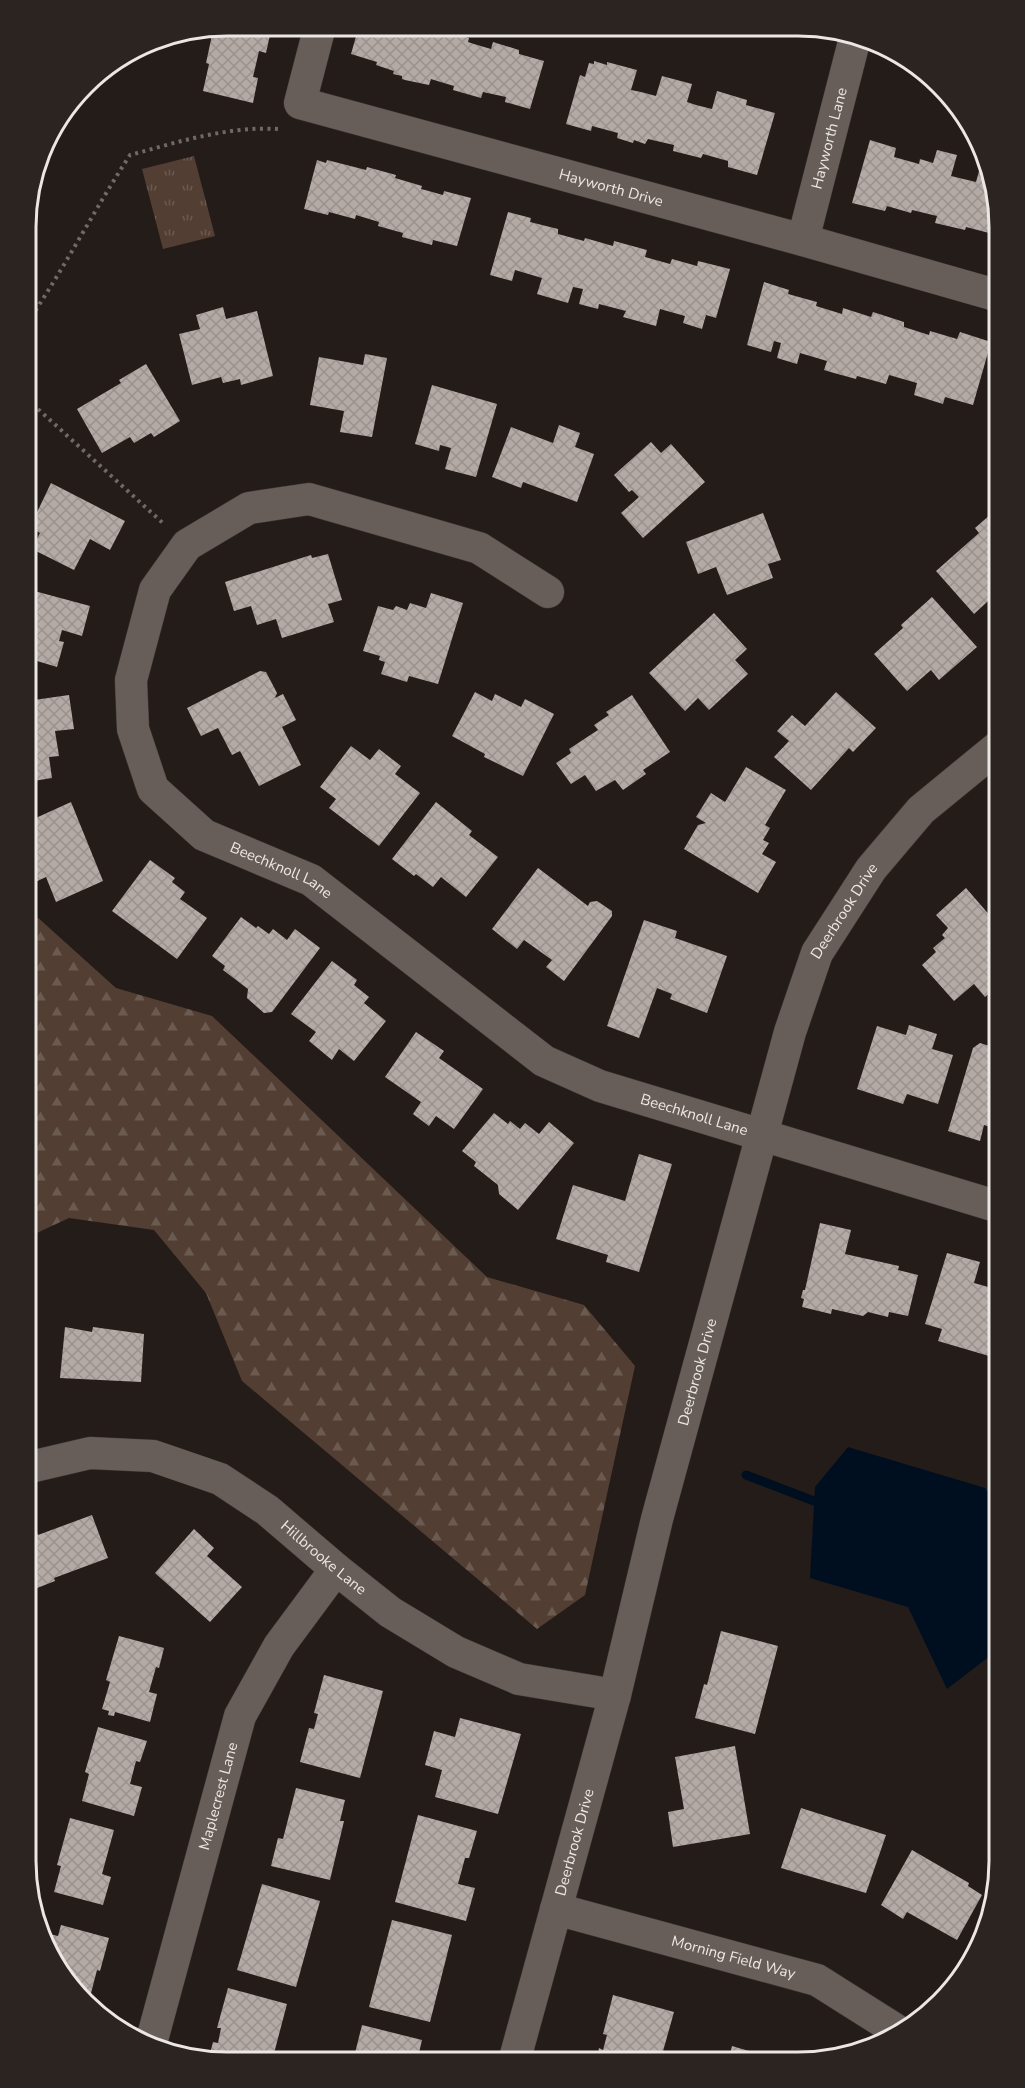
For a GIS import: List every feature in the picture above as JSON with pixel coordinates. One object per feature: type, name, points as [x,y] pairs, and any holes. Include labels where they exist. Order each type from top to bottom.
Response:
[{"type":"street","points":[[300,103],[317,36]]},
{"type":"street","name":"Hayworth Lane","points":[[803,240],[853,44]]},
{"type":"street","name":"Hayworth Drive","points":[[300,103],[989,293]]},
{"type":"street","name":"Beechknoll Lane","points":[[548,592],[479,548],[309,499],[249,508],[187,545],[156,590],[131,680],[133,729],[153,789],[204,835],[311,880],[544,1061],[600,1086],[989,1204]]},
{"type":"street","name":"Deerbrook Drive","points":[[517,2052],[615,1695],[657,1519],[790,1032],[817,953],[871,869],[921,810],[989,754]]},
{"type":"street","name":"Hillbrooke Lane","points":[[36,1466],[90,1453],[153,1456],[220,1479],[267,1510],[390,1612],[456,1652],[519,1679],[615,1695]]},
{"type":"street","name":"Maplecrest Lane","points":[[153,2036],[240,1716],[279,1646],[336,1569]]},
{"type":"street","name":"Morning Field Way","points":[[556,1909],[816,1980],[892,2027]]},
{"type":"path","points":[[36,310],[57,279],[102,198],[130,155],[223,132],[278,129],[284,100],[300,103]]},
{"type":"path","points":[[36,408],[165,525]]},
{"type":"green space","points":[[194,156],[215,236],[163,249],[142,169]]},
{"type":"green space","points":[[36,916],[116,988],[212,1016],[487,1277],[584,1305],[635,1366],[585,1595],[537,1629],[242,1381],[206,1293],[154,1230],[69,1218],[36,1233]]},
{"type":"water","points":[[848,1447],[985,1488],[989,1493],[989,1657],[947,1689],[908,1607],[810,1578],[815,1487]]},
{"type":"building","points":[[212,36],[270,36],[266,53],[259,51],[253,77],[258,78],[253,103],[203,91],[209,64],[206,63]]},
{"type":"building","points":[[356,36],[463,36],[469,38],[468,42],[474,44],[491,49],[493,42],[519,50],[519,54],[544,61],[530,109],[505,102],[506,97],[483,92],[481,98],[453,90],[454,86],[431,79],[429,85],[402,79],[402,76],[393,74],[394,71],[376,65],[377,62],[351,54]]},
{"type":"building","points":[[594,61],[637,70],[631,90],[656,96],[662,76],[692,84],[687,102],[696,105],[712,109],[717,91],[747,100],[746,105],[775,113],[757,175],[728,167],[728,161],[703,154],[701,158],[673,151],[674,145],[648,139],[645,144],[634,140],[633,143],[617,138],[618,133],[592,126],[591,131],[566,124],[580,75],[585,77],[589,63],[594,64]]},
{"type":"building","points":[[870,140],[896,148],[894,157],[919,164],[920,159],[933,163],[937,150],[957,155],[951,176],[976,182],[980,168],[987,202],[989,233],[935,223],[937,216],[912,210],[911,213],[887,206],[885,211],[852,203]]},
{"type":"building","points":[[317,160],[326,163],[327,160],[366,170],[367,167],[396,175],[395,178],[422,186],[421,189],[443,195],[444,191],[471,198],[457,246],[433,240],[432,245],[402,237],[403,233],[378,226],[379,222],[356,215],[355,219],[329,212],[328,215],[304,209]]},
{"type":"building","points":[[508,212],[531,218],[530,222],[558,229],[558,234],[584,241],[585,238],[613,246],[614,241],[647,250],[645,257],[670,264],[672,259],[697,266],[698,261],[730,269],[716,318],[706,315],[702,329],[683,323],[685,316],[660,309],[656,326],[623,317],[626,311],[599,304],[598,309],[579,304],[583,289],[573,287],[568,303],[537,294],[542,278],[515,270],[512,281],[490,275]]},
{"type":"building","points":[[764,282],[789,290],[788,294],[817,302],[816,306],[842,314],[843,308],[871,317],[873,312],[904,322],[904,327],[929,335],[930,331],[957,339],[960,332],[989,341],[989,349],[973,405],[945,397],[943,404],[914,395],[917,383],[889,375],[886,384],[824,370],[827,361],[800,353],[797,364],[777,358],[781,343],[774,341],[771,352],[747,345]]},
{"type":"building","points":[[223,307],[226,319],[257,311],[273,376],[241,385],[240,379],[223,383],[221,377],[192,385],[179,334],[200,329],[196,315]]},
{"type":"building","points":[[365,354],[387,358],[372,437],[340,432],[344,411],[310,405],[319,357],[363,365]]},
{"type":"building","points":[[146,364],[180,421],[154,437],[151,433],[134,443],[130,437],[102,453],[77,409],[121,383],[119,380]]},
{"type":"building","points":[[432,385],[497,404],[476,477],[445,469],[451,448],[440,445],[439,451],[415,444]]},
{"type":"building","points":[[559,425],[580,433],[575,447],[594,454],[577,502],[523,482],[521,488],[492,477],[511,427],[553,443]]},
{"type":"building","points":[[651,442],[661,453],[671,444],[705,482],[643,538],[621,513],[639,497],[632,490],[629,492],[614,475]]},
{"type":"building","points":[[51,483],[125,521],[110,550],[90,539],[74,570],[36,551],[36,541],[40,533],[36,531],[36,514]]},
{"type":"building","points":[[763,513],[781,560],[768,564],[773,578],[727,595],[716,567],[698,574],[686,542]]},
{"type":"building","points":[[989,516],[989,600],[974,614],[936,571],[979,533],[975,528]]},
{"type":"building","points":[[328,554],[342,600],[328,604],[334,622],[282,638],[276,619],[257,625],[251,606],[234,611],[225,582],[311,555],[312,558]]},
{"type":"building","points":[[36,591],[90,606],[82,636],[62,630],[59,641],[64,642],[57,667],[36,661]]},
{"type":"building","points":[[431,593],[463,603],[438,684],[409,676],[407,682],[381,674],[385,662],[379,660],[380,656],[363,651],[378,606],[393,610],[396,606],[407,610],[410,603],[426,608]]},
{"type":"building","points":[[932,597],[977,647],[939,680],[931,670],[907,691],[874,654]]},
{"type":"building","points":[[714,613],[747,649],[735,660],[748,674],[709,710],[698,698],[685,711],[649,673]]},
{"type":"building","points":[[260,671],[266,672],[277,693],[275,698],[283,694],[296,720],[282,727],[301,765],[259,786],[240,751],[232,755],[218,728],[201,736],[187,708]]},
{"type":"building","points":[[475,692],[492,701],[495,694],[521,707],[525,699],[554,714],[523,776],[484,757],[485,754],[452,736]]},
{"type":"building","points":[[836,692],[876,728],[853,752],[849,748],[811,790],[774,757],[789,741],[777,731],[792,715],[805,726]]},
{"type":"building","points":[[69,695],[74,729],[55,731],[59,756],[49,757],[52,778],[36,781],[36,700]]},
{"type":"building","points":[[632,695],[670,752],[643,770],[646,774],[623,790],[615,780],[596,791],[585,775],[571,784],[556,763],[571,753],[569,749],[598,730],[594,725],[609,715],[606,712]]},
{"type":"building","points":[[351,746],[370,760],[379,749],[401,766],[395,774],[420,793],[379,846],[329,808],[336,799],[320,787]]},
{"type":"building","points":[[746,767],[786,790],[765,825],[770,828],[763,840],[769,843],[762,854],[776,862],[758,893],[684,849],[698,825],[706,823],[696,817],[711,793],[725,802]]},
{"type":"building","points":[[71,802],[103,881],[56,902],[46,877],[36,882],[36,818]]},
{"type":"building","points":[[436,802],[472,831],[469,835],[498,857],[466,897],[441,877],[433,887],[392,859]]},
{"type":"building","points":[[150,860],[175,878],[172,882],[185,892],[180,899],[207,918],[177,959],[112,911]]},
{"type":"building","points":[[538,868],[588,906],[590,902],[597,901],[612,911],[612,916],[564,981],[546,967],[552,960],[524,940],[517,949],[492,929]]},
{"type":"building","points":[[966,888],[989,914],[989,994],[985,997],[974,984],[954,1001],[922,965],[936,952],[933,948],[945,938],[942,935],[948,928],[936,915]]},
{"type":"building","points":[[241,917],[269,934],[273,929],[287,940],[295,929],[320,948],[272,1012],[264,1013],[247,998],[248,989],[223,970],[225,966],[212,956]]},
{"type":"building","points":[[644,920],[677,931],[675,938],[727,956],[707,1013],[670,999],[672,994],[657,988],[639,1038],[607,1026]]},
{"type":"building","points":[[332,961],[357,980],[354,985],[369,997],[364,1003],[386,1021],[354,1061],[339,1049],[332,1060],[309,1041],[316,1032],[291,1014]]},
{"type":"building","points":[[909,1025],[937,1034],[932,1049],[953,1055],[938,1104],[907,1094],[903,1104],[857,1089],[877,1026],[906,1035]]},
{"type":"building","points":[[416,1032],[444,1051],[439,1058],[483,1089],[454,1129],[436,1116],[429,1126],[413,1114],[421,1102],[385,1077]]},
{"type":"building","points":[[980,1043],[989,1046],[989,1127],[984,1125],[980,1141],[948,1131],[973,1048]]},
{"type":"building","points":[[494,1113],[508,1124],[510,1121],[520,1129],[525,1123],[539,1134],[549,1122],[574,1143],[518,1210],[499,1194],[498,1185],[474,1166],[476,1162],[462,1151]]},
{"type":"building","points":[[639,1154],[672,1164],[639,1272],[606,1262],[608,1255],[556,1239],[573,1185],[625,1201]]},
{"type":"building","points":[[820,1223],[851,1230],[845,1254],[899,1266],[898,1270],[918,1275],[908,1316],[889,1312],[888,1317],[868,1312],[863,1316],[832,1309],[831,1314],[802,1307],[804,1299],[801,1298],[805,1290]]},
{"type":"building","points":[[947,1253],[980,1262],[974,1283],[989,1287],[989,1356],[938,1341],[942,1329],[925,1324]]},
{"type":"building","points":[[65,1327],[92,1332],[93,1327],[144,1334],[141,1382],[60,1378]]},
{"type":"building","points":[[92,1515],[108,1558],[54,1578],[55,1581],[36,1588],[36,1530],[38,1535]]},
{"type":"building","points":[[194,1529],[214,1548],[207,1556],[242,1587],[210,1622],[155,1573]]},
{"type":"building","points":[[721,1631],[778,1646],[755,1734],[695,1718],[704,1684],[707,1685]]},
{"type":"building","points":[[119,1636],[164,1648],[149,1692],[157,1694],[150,1722],[115,1712],[114,1716],[108,1715],[109,1711],[102,1709],[110,1682],[106,1680]]},
{"type":"building","points":[[324,1675],[383,1691],[360,1778],[300,1762],[309,1728],[314,1729],[318,1714],[314,1713]]},
{"type":"building","points":[[460,1718],[521,1734],[498,1814],[435,1797],[442,1770],[425,1765],[434,1731],[455,1737]]},
{"type":"building","points":[[98,1727],[147,1741],[140,1762],[136,1761],[130,1784],[142,1787],[134,1816],[82,1801],[89,1774],[85,1772]]},
{"type":"building","points":[[735,1746],[750,1834],[673,1847],[668,1812],[684,1809],[675,1757]]},
{"type":"building","points":[[296,1788],[345,1800],[340,1821],[344,1821],[330,1880],[271,1866],[278,1838],[283,1839]]},
{"type":"building","points":[[801,1808],[886,1835],[866,1893],[781,1868]]},
{"type":"building","points":[[418,1815],[477,1831],[469,1858],[465,1858],[458,1884],[475,1888],[466,1921],[395,1902]]},
{"type":"building","points":[[70,1818],[114,1830],[102,1874],[111,1877],[103,1905],[54,1892],[61,1866],[57,1865]]},
{"type":"building","points":[[912,1850],[969,1883],[968,1886],[982,1895],[957,1940],[907,1912],[903,1919],[881,1905]]},
{"type":"building","points":[[262,1884],[320,1901],[296,1987],[237,1970]]},
{"type":"building","points":[[392,1920],[452,1935],[430,2022],[369,2007]]},
{"type":"building","points":[[61,1925],[109,1938],[91,1994],[68,1967],[51,1934],[58,1936]]},
{"type":"building","points":[[228,1988],[287,2004],[274,2052],[211,2051],[213,2042],[218,2043],[221,2028],[217,2028]]},
{"type":"building","points":[[613,1995],[674,2012],[663,2052],[598,2052],[599,2048],[603,2050],[607,2035],[603,2034]]},
{"type":"building","points":[[362,2025],[422,2040],[419,2052],[355,2052]]},
{"type":"building","points":[[732,2046],[752,2052],[730,2052]]},
{"type":"waterway","points":[[746,1475],[814,1501]]}]
